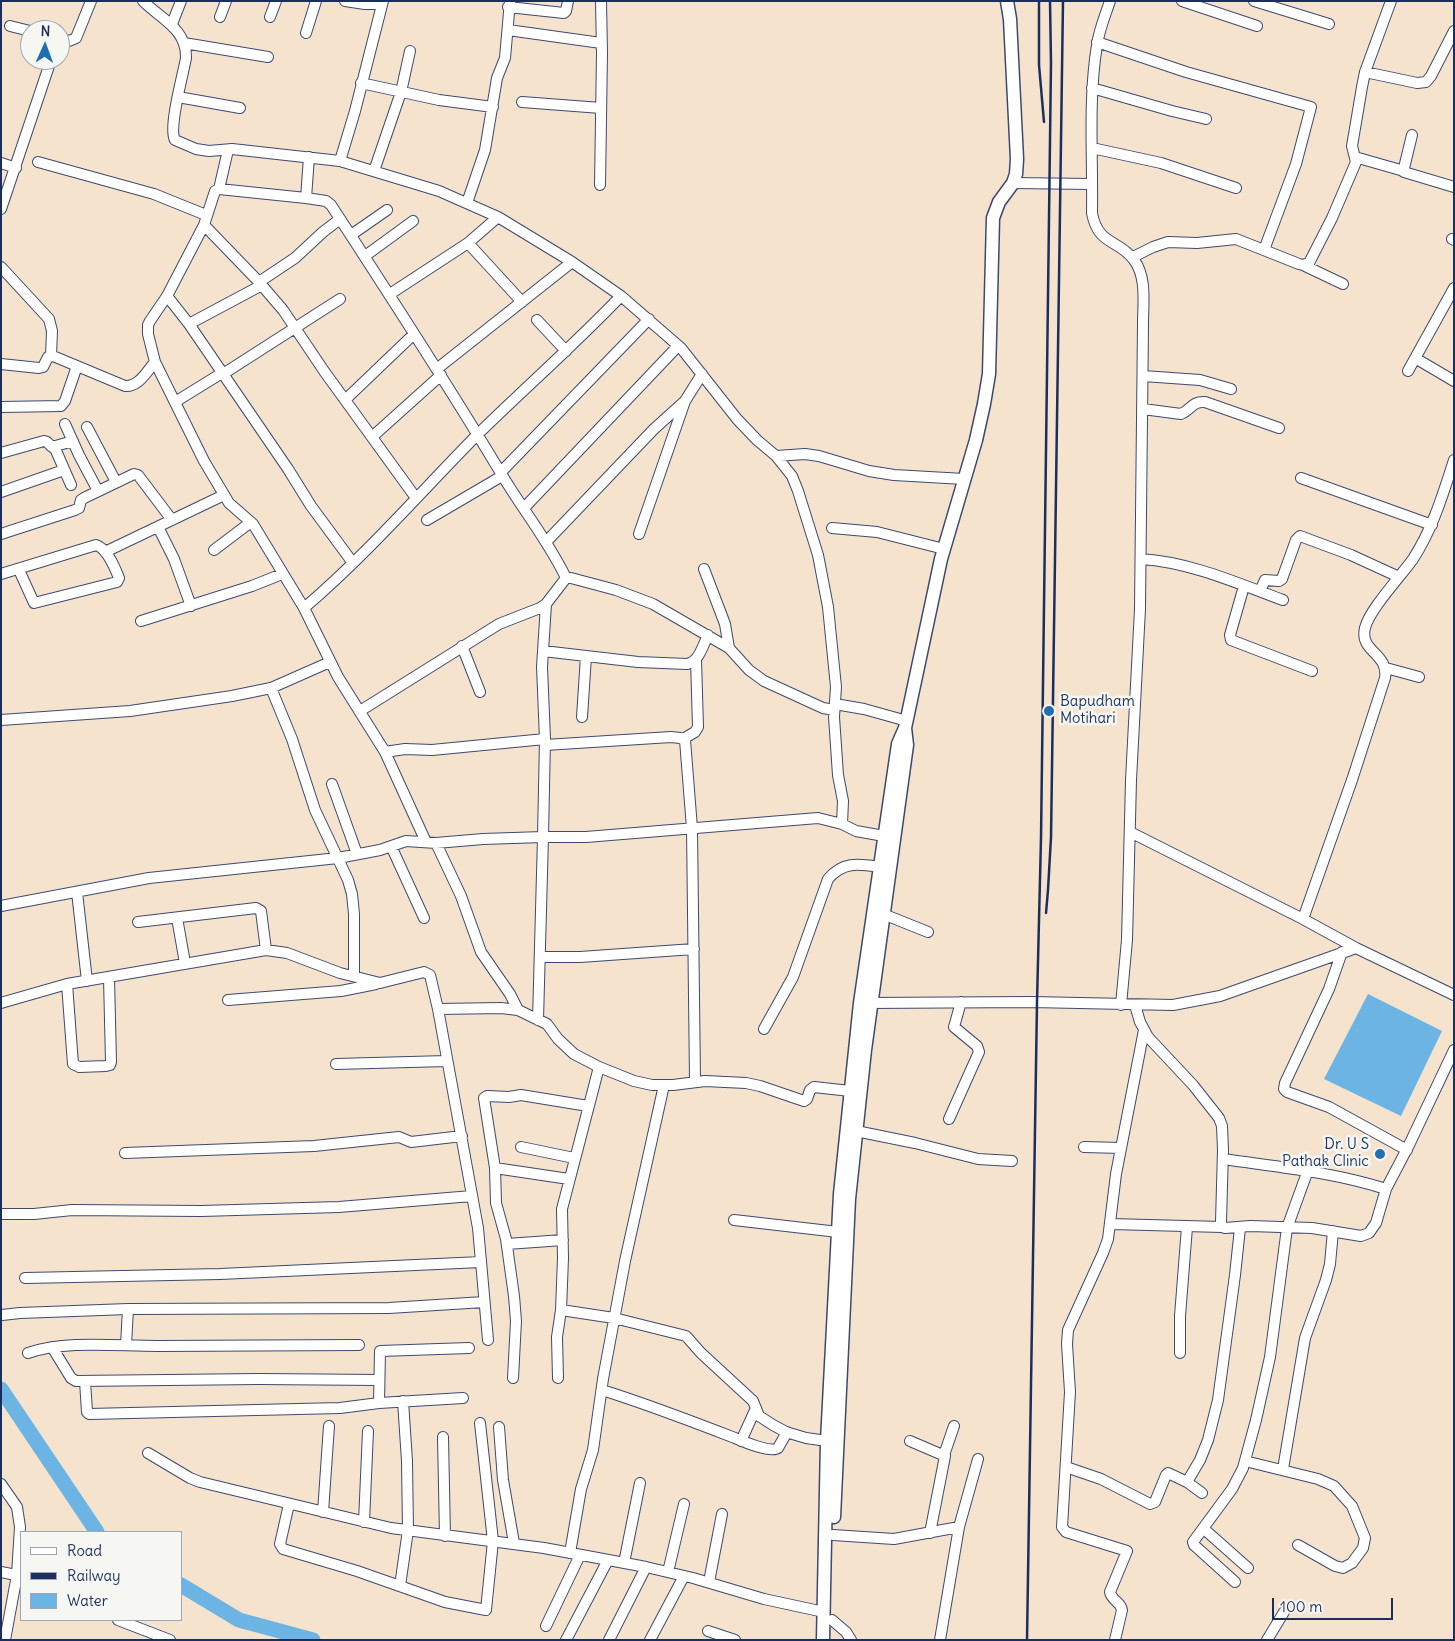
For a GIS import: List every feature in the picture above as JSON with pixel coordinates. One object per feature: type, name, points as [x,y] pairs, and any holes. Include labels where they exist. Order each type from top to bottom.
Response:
[{"type":"main road","points":[[823,1640],[828,1616],[833,1535],[848,1208],[865,1050],[866,1003],[879,867],[898,744],[906,725],[944,549],[982,413],[989,374],[993,218],[999,202],[1013,183],[1016,174],[1016,131],[1010,19],[1007,1]]},
{"type":"main road","points":[[832,1640],[828,1616],[826,1441],[840,1194],[850,1091],[883,914],[907,745],[906,725]]},
{"type":"street","points":[[70,41],[76,38],[91,1]]},
{"type":"street","points":[[143,1],[172,24],[184,42],[186,58],[173,122],[172,135],[175,140],[196,148],[215,151],[228,150],[340,161],[439,191],[498,217],[572,262],[621,296],[649,319],[678,346],[756,440],[776,456],[792,476],[798,491],[818,555],[828,607],[836,687],[838,775],[843,801],[842,824]]},
{"type":"street","points":[[172,24],[181,1]]},
{"type":"street","points":[[220,17],[226,1]]},
{"type":"street","points":[[270,17],[276,1]]},
{"type":"street","points":[[306,33],[316,1]]},
{"type":"street","points":[[340,161],[355,111],[382,3],[366,4],[345,1]]},
{"type":"street","points":[[467,204],[485,150],[497,78],[505,58],[509,4],[564,13],[566,12],[568,1]]},
{"type":"street","points":[[600,1],[600,185]]},
{"type":"street","points":[[1110,1],[1097,42],[1092,88],[1092,213],[1100,234],[1133,257],[1139,269],[1143,288],[1141,559],[1127,940],[1122,1005]]},
{"type":"street","points":[[1182,1],[1257,26]]},
{"type":"street","points":[[1254,1],[1329,24]]},
{"type":"street","points":[[1303,265],[1309,263],[1312,258],[1356,164],[1352,146],[1365,72],[1391,1]]},
{"type":"street","points":[[10,26],[20,28]]},
{"type":"street","points":[[508,30],[601,43]]},
{"type":"street","points":[[1365,72],[1417,83],[1426,82],[1454,31]]},
{"type":"street","points":[[184,42],[268,57]]},
{"type":"street","points":[[1097,42],[1186,72],[1311,107],[1296,164],[1264,250]]},
{"type":"street","points":[[374,172],[401,92],[410,51]]},
{"type":"street","points":[[1,209],[48,70]]},
{"type":"street","points":[[361,83],[439,100],[493,107]]},
{"type":"street","points":[[1092,88],[1172,111],[1206,118]]},
{"type":"street","points":[[178,97],[240,108]]},
{"type":"street","points":[[522,102],[601,108]]},
{"type":"street","points":[[1404,171],[1412,135]]},
{"type":"street","points":[[1092,148],[1161,163],[1236,188]]},
{"type":"street","points":[[228,150],[219,189],[214,194],[205,220],[166,296],[148,325],[149,342],[155,362],[224,495],[234,508],[251,522],[266,544],[282,574],[304,608],[330,662],[385,752],[461,896],[481,952],[510,994],[518,1010]]},
{"type":"street","points":[[1355,157],[1454,187]]},
{"type":"street","points":[[306,198],[309,158]]},
{"type":"street","points":[[38,162],[154,194],[205,220],[296,329],[416,498]]},
{"type":"street","points":[[1,163],[16,168]]},
{"type":"street","points":[[1013,183],[1092,184]]},
{"type":"street","points":[[219,189],[329,202],[439,371],[546,542],[566,578]]},
{"type":"street","points":[[351,235],[387,210]]},
{"type":"street","points":[[390,294],[468,243],[498,217]]},
{"type":"street","points":[[189,324],[260,284],[340,219]]},
{"type":"street","points":[[365,256],[413,221]]},
{"type":"street","points":[[1133,257],[1168,242],[1196,243],[1239,239],[1303,265],[1343,284]]},
{"type":"street","points":[[468,243],[522,302]]},
{"type":"street","points":[[372,438],[439,371],[572,262]]},
{"type":"street","points":[[1,267],[49,319],[52,331],[51,356],[43,367],[1,364]]},
{"type":"street","points":[[1408,371],[1450,306],[1454,288]]},
{"type":"street","points":[[166,296],[189,324],[321,520],[353,564]]},
{"type":"street","points":[[304,608],[353,564],[478,435],[621,296]]},
{"type":"street","points":[[175,402],[296,329],[340,299]]},
{"type":"street","points":[[426,520],[502,474],[649,319]]},
{"type":"street","points":[[537,320],[566,351]]},
{"type":"street","points":[[345,400],[414,334]]},
{"type":"street","points":[[524,508],[678,346]]},
{"type":"street","points":[[51,356],[125,386],[136,384],[155,362]]},
{"type":"street","points":[[1415,358],[1454,382]]},
{"type":"street","points":[[1,407],[61,406],[65,401],[77,366]]},
{"type":"street","points":[[639,534],[685,401],[702,374]]},
{"type":"street","points":[[1143,376],[1200,380],[1231,389]]},
{"type":"street","points":[[546,542],[654,429],[685,401]]},
{"type":"street","points":[[1143,409],[1181,414],[1194,403],[1204,402],[1279,428]]},
{"type":"street","points":[[65,424],[98,491]]},
{"type":"street","points":[[87,427],[116,482]]},
{"type":"street","points":[[1,453],[45,441],[54,446],[73,441]]},
{"type":"street","points":[[54,446],[71,485]]},
{"type":"street","points":[[776,456],[805,454],[819,456],[869,471],[894,475],[964,479]]},
{"type":"street","points":[[1303,919],[1352,780],[1385,678],[1386,668],[1384,662],[1367,645],[1364,627],[1373,611],[1413,559],[1432,525],[1454,460]]},
{"type":"street","points":[[1,492],[64,470]]},
{"type":"street","points":[[1,534],[75,510],[79,508],[82,499],[132,474],[137,474],[172,520]]},
{"type":"street","points":[[1301,478],[1432,525]]},
{"type":"street","points":[[105,552],[224,495]]},
{"type":"street","points":[[214,550],[251,522]]},
{"type":"street","points":[[158,527],[174,559],[191,606]]},
{"type":"street","points":[[832,528],[877,532],[944,549]]},
{"type":"street","points":[[1260,591],[1265,580],[1278,581],[1282,579],[1296,540],[1300,536],[1351,555],[1399,577]]},
{"type":"street","points":[[1,574],[96,545],[105,552],[119,577],[118,582],[32,602],[19,570]]},
{"type":"street","points":[[1141,559],[1162,560],[1182,564],[1283,600]]},
{"type":"street","points":[[704,569],[725,624],[730,648]]},
{"type":"street","points":[[141,621],[252,586],[282,574]]},
{"type":"street","points":[[360,711],[504,621],[546,604],[566,578]]},
{"type":"street","points":[[566,578],[576,579],[635,596],[664,610],[730,648],[749,670],[764,681],[824,708],[864,709],[906,725]]},
{"type":"street","points":[[1244,586],[1230,635],[1231,640],[1312,670]]},
{"type":"street","points":[[538,1020],[545,742],[543,652],[546,604]]},
{"type":"street","points":[[385,752],[405,749],[432,750],[545,742],[671,737],[683,739],[695,732],[698,727],[696,659],[708,635]]},
{"type":"street","points":[[462,646],[480,692]]},
{"type":"street","points":[[543,652],[663,664],[687,664],[696,659]]},
{"type":"street","points":[[582,717],[586,656]]},
{"type":"street","points":[[1,720],[140,710],[232,696],[271,688],[330,662]]},
{"type":"street","points":[[1386,668],[1419,677]]},
{"type":"street","points":[[271,688],[292,739],[315,810],[350,887],[354,902],[354,976]]},
{"type":"street","points":[[683,739],[685,743],[692,828],[695,1081]]},
{"type":"street","points":[[332,784],[357,854]]},
{"type":"street","points":[[1,906],[156,877],[338,858],[406,841],[431,842],[586,837],[818,818],[842,824],[856,831],[884,836]]},
{"type":"street","points":[[1130,832],[1303,919],[1356,948],[1454,995]]},
{"type":"street","points":[[391,846],[424,918]]},
{"type":"street","points":[[764,1029],[793,977],[828,879],[834,873],[851,865],[879,867]]},
{"type":"street","points":[[77,892],[87,981]]},
{"type":"street","points":[[138,922],[258,908],[261,911],[266,950]]},
{"type":"street","points":[[883,914],[928,932]]},
{"type":"street","points":[[177,918],[185,963]]},
{"type":"street","points":[[866,1003],[961,1002],[1173,1005],[1220,996],[1356,948]]},
{"type":"street","points":[[1,1003],[67,984],[266,950],[287,953],[354,976],[380,982]]},
{"type":"street","points":[[541,956],[580,957],[694,950]]},
{"type":"street","points":[[1342,952],[1329,989],[1285,1083],[1284,1089],[1287,1092],[1337,1111],[1407,1150]]},
{"type":"street","points":[[228,1000],[341,991],[424,972],[430,975],[438,1009],[478,1228],[488,1340]]},
{"type":"street","points":[[67,984],[73,1064],[79,1066],[106,1066],[110,1065],[111,1059],[109,978]]},
{"type":"street","points":[[949,1119],[980,1052],[977,1046],[954,1027],[961,1002]]},
{"type":"street","points":[[1135,1005],[1144,1030],[1215,1111],[1222,1126],[1223,1159],[1220,1217],[1222,1227]]},
{"type":"street","points":[[438,1009],[501,1008],[518,1010],[547,1024],[558,1039],[574,1054],[598,1067],[634,1081],[652,1085],[673,1085],[695,1081],[746,1083],[804,1101],[807,1099],[811,1088],[814,1087],[850,1091]]},
{"type":"street","points":[[1115,1640],[1122,1610],[1110,1594],[1127,1551],[1066,1532],[1063,1529],[1070,1392],[1067,1344],[1068,1330],[1104,1253],[1111,1224],[1114,1185],[1144,1030]]},
{"type":"street","points":[[1111,1224],[1225,1228],[1250,1226],[1312,1228],[1360,1236],[1370,1233],[1376,1223],[1386,1189],[1407,1150],[1454,1050]]},
{"type":"street","points":[[336,1064],[447,1061]]},
{"type":"street","points":[[558,1378],[557,1337],[561,1310],[563,1240],[561,1217],[574,1158],[598,1067]]},
{"type":"street","points":[[546,1626],[575,1554],[581,1489],[593,1450],[614,1318],[664,1085]]},
{"type":"street","points":[[513,1378],[515,1306],[507,1244],[496,1203],[495,1168],[484,1100],[485,1096],[509,1097],[521,1095],[588,1106]]},
{"type":"street","points":[[856,1131],[915,1143],[978,1159],[1012,1162]]},
{"type":"street","points":[[125,1153],[314,1146],[401,1137],[411,1142],[462,1136]]},
{"type":"street","points":[[521,1147],[574,1158]]},
{"type":"street","points":[[1084,1147],[1121,1148]]},
{"type":"street","points":[[1223,1159],[1308,1170],[1361,1181],[1386,1189]]},
{"type":"street","points":[[495,1168],[569,1179]]},
{"type":"street","points":[[1235,1582],[1194,1546],[1194,1541],[1232,1489],[1245,1461],[1270,1357],[1287,1228],[1308,1170]]},
{"type":"street","points":[[1,1214],[34,1214],[72,1210],[339,1207],[472,1196]]},
{"type":"street","points":[[734,1220],[838,1232]]},
{"type":"street","points":[[1180,1353],[1180,1316],[1187,1227]]},
{"type":"street","points":[[1187,1482],[1200,1460],[1208,1440],[1218,1400],[1240,1228]]},
{"type":"street","points":[[1282,1469],[1305,1338],[1326,1280],[1330,1264],[1333,1231]]},
{"type":"street","points":[[507,1244],[563,1240]]},
{"type":"street","points":[[25,1278],[228,1274],[481,1262]]},
{"type":"street","points":[[2,1315],[128,1309],[390,1308],[484,1302]]},
{"type":"street","points":[[126,1345],[128,1309]]},
{"type":"street","points":[[561,1310],[614,1318],[686,1336],[701,1353],[750,1397],[759,1416],[787,1432],[826,1441]]},
{"type":"street","points":[[28,1353],[52,1347],[126,1345],[359,1345]]},
{"type":"street","points":[[52,1347],[72,1380],[379,1380]]},
{"type":"street","points":[[379,1403],[380,1351],[468,1348]]},
{"type":"street","points":[[85,1381],[87,1412],[89,1414],[340,1408],[403,1401],[463,1398]]},
{"type":"street","points":[[602,1390],[656,1407],[741,1440],[775,1450],[787,1432]]},
{"type":"street","points":[[400,1586],[408,1530],[407,1461],[403,1401]]},
{"type":"street","points":[[741,1440],[756,1408]]},
{"type":"street","points":[[289,1504],[280,1544],[282,1548],[357,1571],[445,1602],[486,1610],[493,1541],[480,1423]]},
{"type":"street","points":[[324,1512],[329,1426]]},
{"type":"street","points":[[930,1533],[945,1458],[944,1455],[954,1426]]},
{"type":"street","points":[[499,1427],[503,1480],[514,1543]]},
{"type":"street","points":[[364,1522],[368,1431]]},
{"type":"street","points":[[443,1437],[445,1536]]},
{"type":"street","points":[[910,1441],[944,1455]]},
{"type":"street","points":[[148,1453],[200,1482],[364,1522],[445,1536],[514,1543],[646,1567],[709,1582],[828,1616],[846,1632],[851,1640]]},
{"type":"street","points":[[940,1640],[959,1527],[978,1459]]},
{"type":"street","points":[[1245,1461],[1318,1479],[1334,1486],[1352,1506],[1365,1538],[1362,1548],[1352,1563],[1343,1568],[1335,1566],[1298,1545]]},
{"type":"street","points":[[1066,1467],[1101,1479],[1150,1504],[1155,1502],[1167,1473],[1187,1482],[1202,1492]]},
{"type":"street","points":[[624,1563],[640,1483]]},
{"type":"street","points":[[1,1484],[17,1507],[20,1519],[19,1576],[5,1640]]},
{"type":"street","points":[[668,1572],[684,1504]]},
{"type":"street","points":[[709,1582],[722,1514]]},
{"type":"street","points":[[833,1535],[894,1539],[959,1527]]},
{"type":"street","points":[[1204,1528],[1248,1568]]},
{"type":"street","points":[[566,1640],[608,1560]]},
{"type":"street","points":[[609,1640],[646,1567]]},
{"type":"street","points":[[1,1572],[19,1576]]},
{"type":"street","points":[[650,1640],[684,1576]]},
{"type":"street","points":[[1267,1640],[1284,1612]]},
{"type":"street","points":[[121,1621],[170,1640]]},
{"type":"street","points":[[708,1631],[735,1640]]},
{"type":"water","points":[[1368,994],[1442,1031],[1401,1116],[1324,1079]]},
{"type":"waterway","points":[[1,1389],[96,1531]]},
{"type":"waterway","points":[[182,1586],[239,1620],[313,1640]]},
{"type":"railway","points":[[1039,1],[1039,65],[1044,122]]},
{"type":"railway","points":[[1027,1640],[1041,838],[1051,63],[1050,1]]},
{"type":"railway","points":[[1046,913],[1051,837],[1063,1]]},
{"type":"place","name":"Bapudham Motihari","points":[[1049,711]]},
{"type":"place","name":"Dr. U S Pathak Clinic","points":[[1380,1154]]}]
